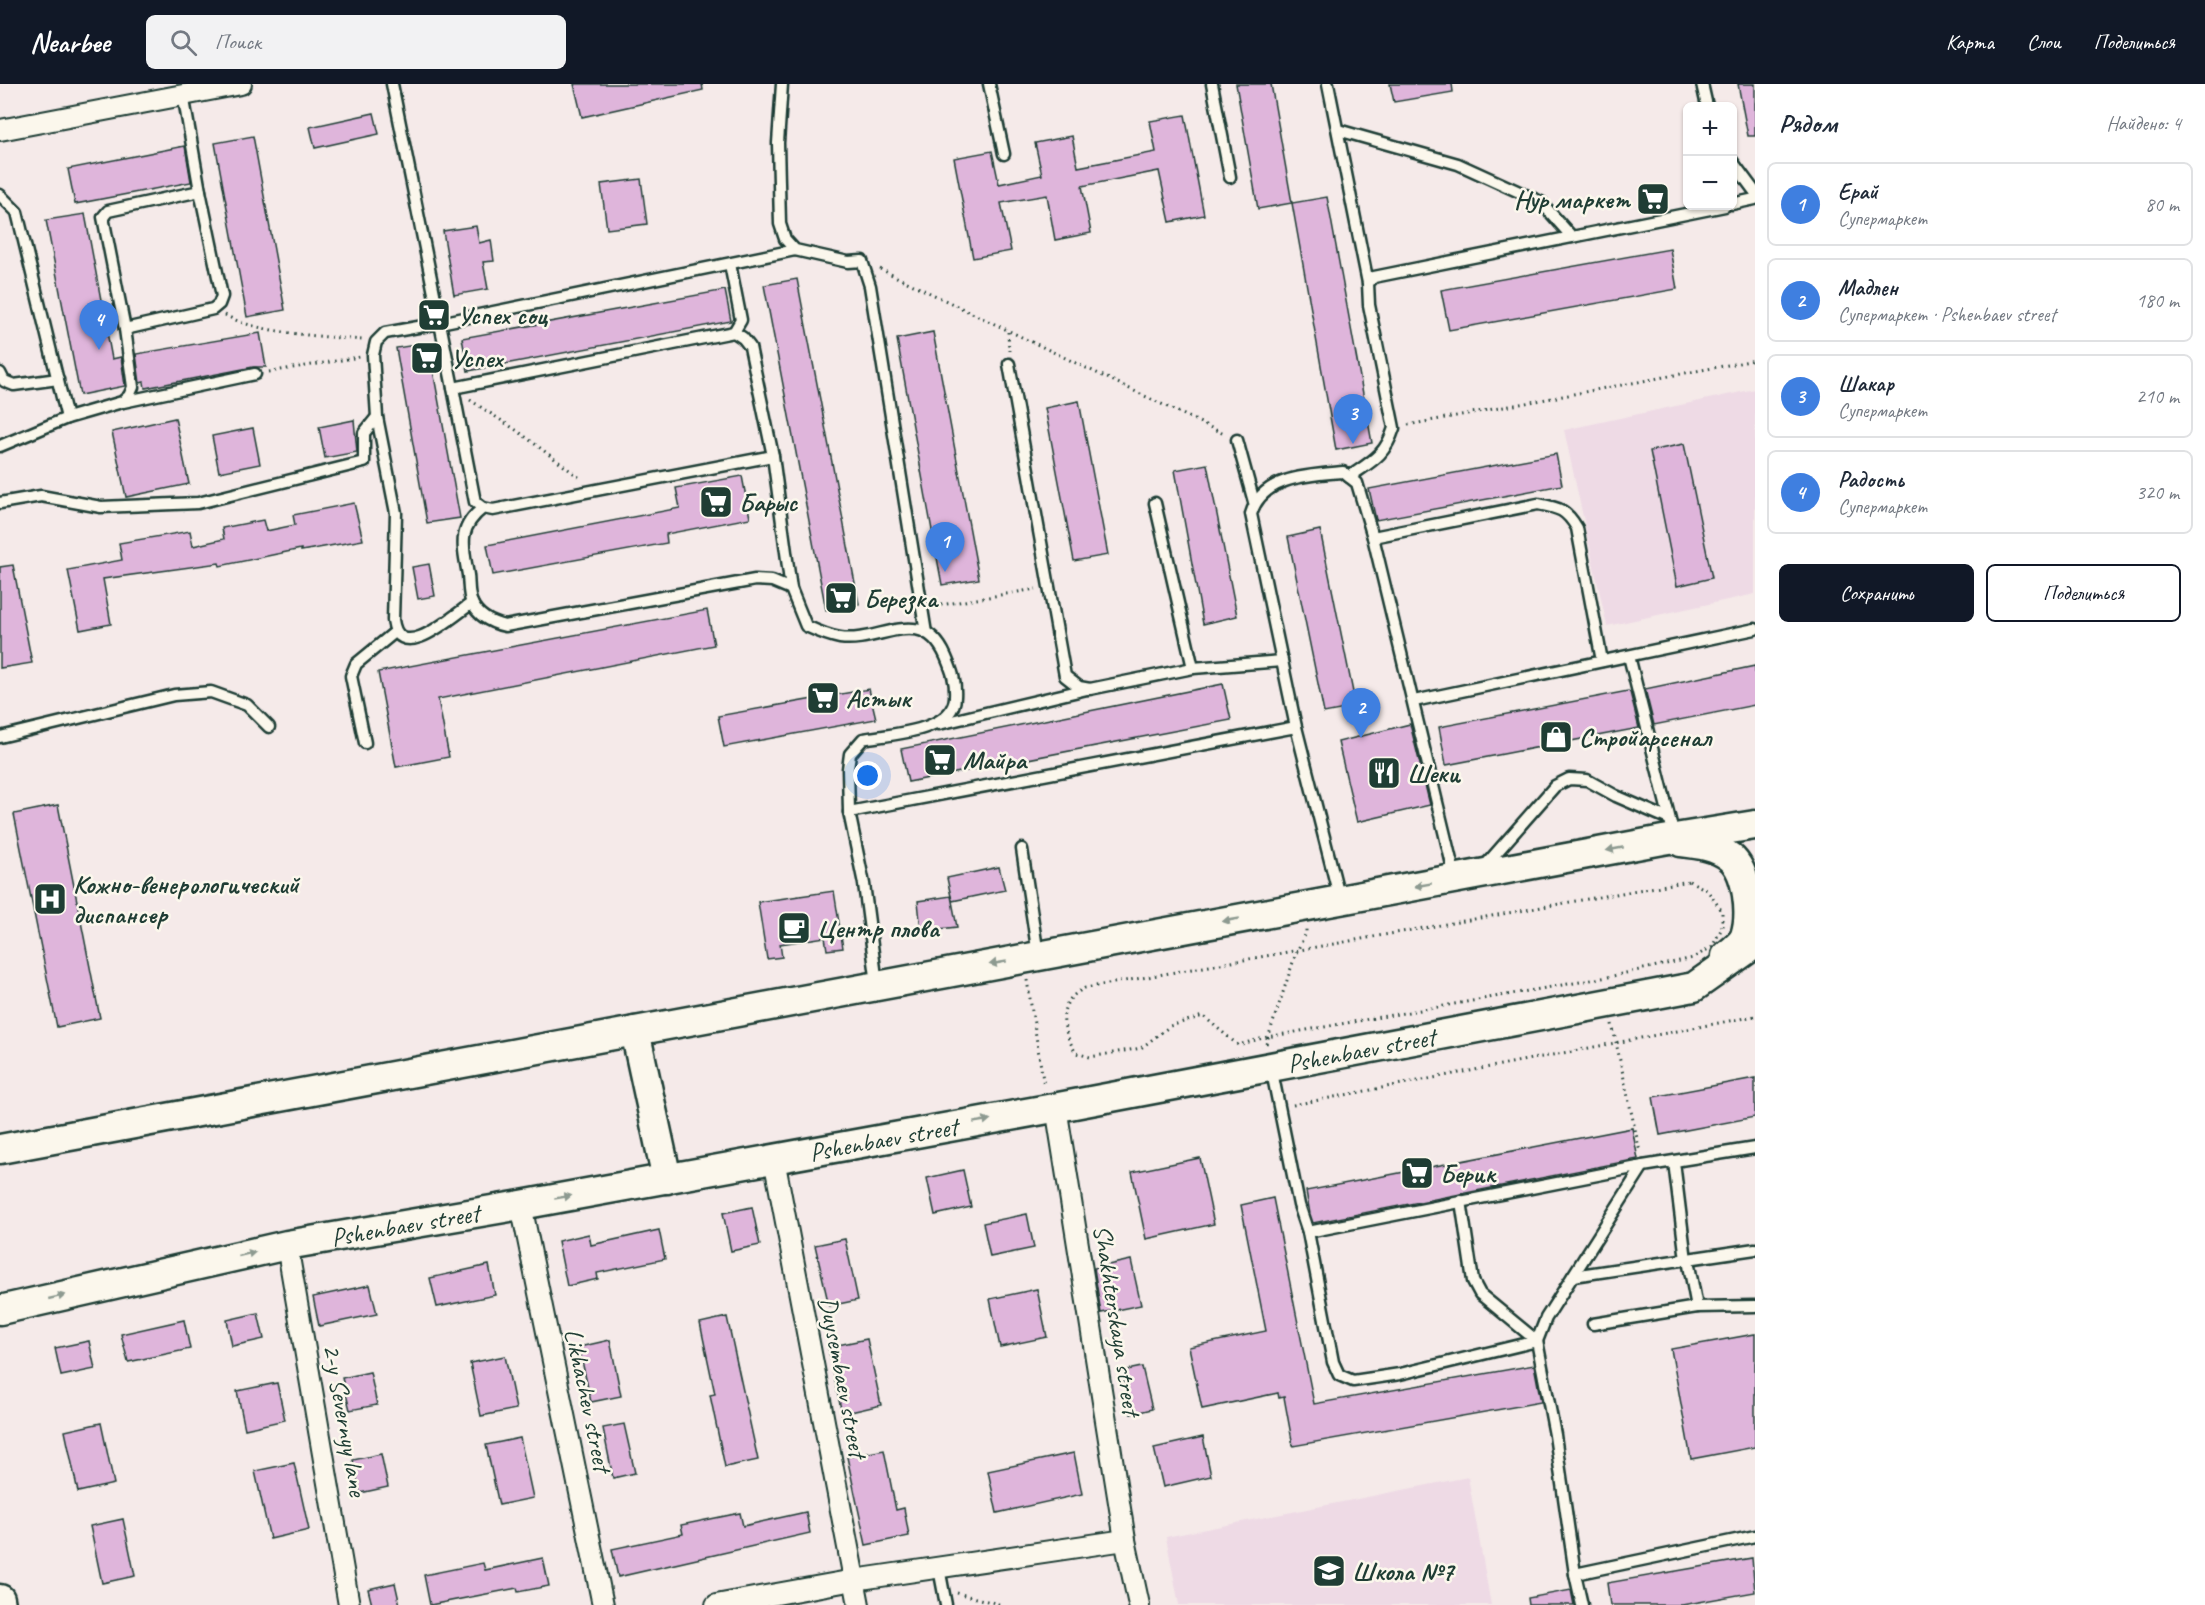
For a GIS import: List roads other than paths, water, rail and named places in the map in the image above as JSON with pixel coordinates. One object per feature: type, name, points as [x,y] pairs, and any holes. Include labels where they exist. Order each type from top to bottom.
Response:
[{"type":"main road","points":[[0,1149],[1466,877],[1669,833],[1755,825]]},
{"type":"main road","points":[[1669,833],[1706,845],[1731,858],[1744,882],[1750,910],[1744,939],[1694,987]]},
{"type":"main road","name":"Pshenbaev street","points":[[0,1310],[287,1245],[667,1179],[1694,987],[1755,944]]},
{"type":"main road","points":[[635,1031],[667,1179]]},
{"type":"main road","points":[[0,1599],[1,1605]]},
{"type":"street","points":[[0,129],[241,84]]},
{"type":"street","name":"Shakhterskaya street","points":[[1052,1108],[1125,1540],[1139,1605]]},
{"type":"street","name":"Duysembaev street","points":[[774,1159],[859,1605]]},
{"type":"street","name":"Likhachev street","points":[[521,1205],[603,1605]]},
{"type":"street","name":"2-y Severnyy lane","points":[[287,1245],[349,1605]]},
{"type":"street","points":[[716,1605],[854,1580],[1125,1540]]},
{"type":"lane","points":[[392,84],[475,502],[483,508],[493,510],[773,456]]},
{"type":"lane","points":[[782,84],[778,143],[780,224],[785,239],[795,250]]},
{"type":"lane","points":[[989,84],[1004,154]]},
{"type":"lane","points":[[1212,84],[1230,177]]},
{"type":"lane","points":[[1328,84],[1394,428],[1389,445],[1373,461],[1349,477]]},
{"type":"lane","points":[[1702,84],[1706,102]]},
{"type":"lane","points":[[125,329],[213,309],[219,304],[222,296],[183,94]]},
{"type":"lane","points":[[1338,130],[1458,164],[1489,178],[1541,202],[1572,237]]},
{"type":"lane","points":[[1737,168],[1755,192]]},
{"type":"lane","points":[[122,402],[129,396],[133,387],[125,329],[103,217],[108,211],[200,191]]},
{"type":"lane","points":[[0,195],[17,212],[67,418]]},
{"type":"lane","points":[[1737,203],[1755,199]]},
{"type":"lane","points":[[1368,284],[1374,277],[1385,274],[1705,210]]},
{"type":"lane","points":[[472,603],[423,636],[410,640],[399,637],[395,632],[393,620],[396,513],[377,417],[373,355],[376,342],[385,333],[795,250],[848,262],[862,261],[870,286],[926,633]]},
{"type":"lane","points":[[730,264],[741,320],[734,332]]},
{"type":"lane","points":[[453,388],[734,332],[743,338],[750,347],[773,456],[791,589],[806,626],[842,639],[908,628],[926,633],[939,642],[956,681],[955,705],[947,717],[930,726]]},
{"type":"lane","points":[[1009,364],[1065,676],[1079,687],[1090,689]]},
{"type":"lane","points":[[0,373],[4,381],[14,385],[58,379]]},
{"type":"lane","points":[[0,446],[67,418],[122,402],[255,374]]},
{"type":"lane","points":[[0,503],[41,496],[101,507],[198,503],[364,462],[364,433],[377,417]]},
{"type":"lane","points":[[1237,440],[1254,502],[1251,514],[1296,727],[1340,900]]},
{"type":"lane","points":[[1254,502],[1263,494],[1293,477],[1343,472],[1357,483],[1373,537],[1414,701],[1466,877],[1555,786],[1569,779],[1587,780],[1616,796],[1669,833]]},
{"type":"lane","points":[[1155,503],[1193,668]]},
{"type":"lane","points":[[1373,537],[1538,504],[1557,508],[1569,514],[1577,528],[1602,661]]},
{"type":"lane","points":[[483,508],[471,518],[465,530],[463,544],[472,603],[489,622],[505,627],[755,580],[772,581],[791,589]]},
{"type":"lane","points":[[1414,701],[1755,629]]},
{"type":"lane","points":[[365,743],[351,676],[356,664],[395,632]]},
{"type":"lane","points":[[1629,656],[1669,833]]},
{"type":"lane","points":[[877,985],[864,884],[849,812],[850,754],[863,739],[1193,668],[1282,661]]},
{"type":"lane","points":[[0,737],[174,695],[211,692],[247,705],[269,727]]},
{"type":"lane","points":[[849,812],[1296,727]]},
{"type":"lane","points":[[1022,849],[1030,957]]},
{"type":"lane","points":[[1267,1068],[1279,1107],[1299,1205],[1308,1232],[1333,1362],[1339,1375],[1353,1381],[1400,1374],[1537,1341]]},
{"type":"lane","points":[[1308,1232],[1643,1166],[1755,1148]]},
{"type":"lane","points":[[1674,1162],[1687,1260],[1697,1306]]},
{"type":"lane","points":[[1582,1605],[1575,1574],[1555,1435],[1537,1341],[1546,1318],[1643,1166]]},
{"type":"lane","points":[[1461,1201],[1473,1281],[1480,1294],[1537,1341]]},
{"type":"lane","points":[[1573,1276],[1755,1249]]},
{"type":"lane","points":[[1593,1324],[1697,1306],[1755,1306]]},
{"type":"lane","points":[[1575,1574],[1755,1536]]},
{"type":"lane","points":[[939,1568],[946,1605]]},
{"type":"place","name":"Нур маркет","points":[[1653,199]]},
{"type":"place","name":"Успех соц","points":[[434,315]]},
{"type":"place","name":"Радость","points":[[99,350]]},
{"type":"place","name":"Успех","points":[[427,358]]},
{"type":"place","name":"Шакар","points":[[1353,444]]},
{"type":"place","name":"Барыс","points":[[716,502]]},
{"type":"place","name":"Ерай","points":[[945,572]]},
{"type":"place","name":"Березка","points":[[841,598]]},
{"type":"place","name":"Астык","points":[[823,698]]},
{"type":"place","name":"Стройарсенал","points":[[1556,737]]},
{"type":"place","name":"Мадлен","points":[[1361,738]]},
{"type":"place","name":"Майра","points":[[940,760]]},
{"type":"place","name":"Шеки","points":[[1384,773]]},
{"type":"place","name":"Кожно-венерологический диспансер","points":[[50,899]]},
{"type":"place","name":"Центр плова","points":[[794,928]]},
{"type":"place","name":"Берик","points":[[1417,1173]]},
{"type":"place","name":"Школа №7","points":[[1329,1571]]}]
